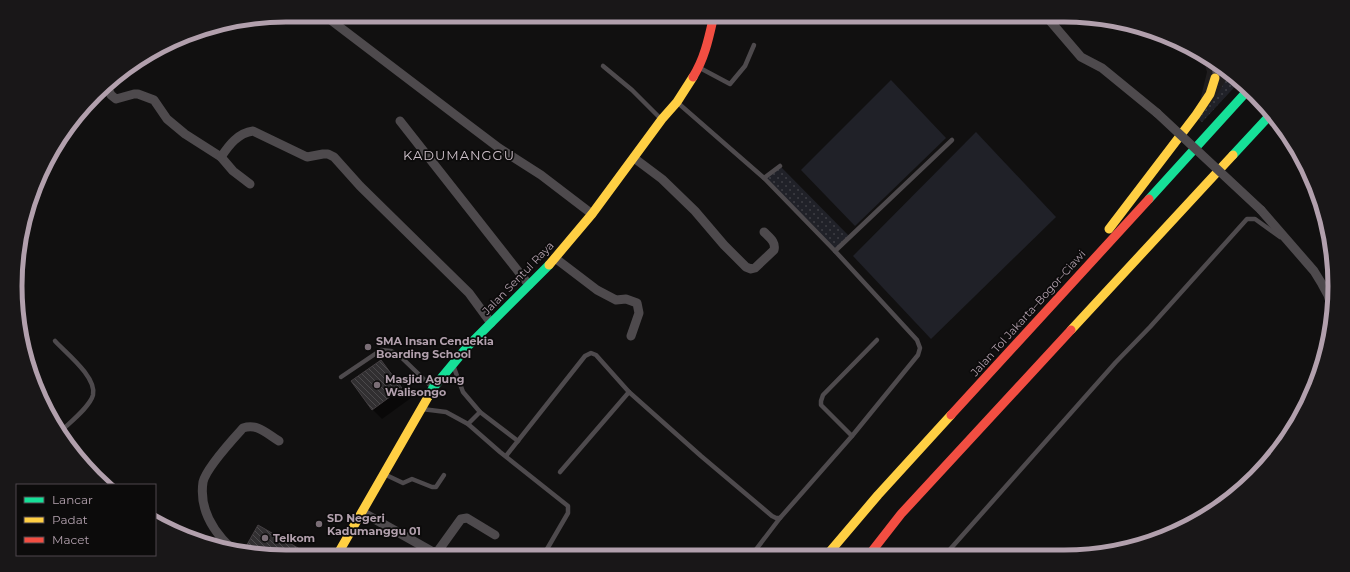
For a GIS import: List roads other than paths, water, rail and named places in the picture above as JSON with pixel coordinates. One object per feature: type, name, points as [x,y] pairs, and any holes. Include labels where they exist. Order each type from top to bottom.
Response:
[{"type":"main road","name":"Jalan Sentul Raya","points":[[340,550],[433,388],[453,363],[555,258],[592,214],[662,119],[677,102],[699,67],[706,50],[712,22]]},
{"type":"main road","points":[[1050,306],[1196,115],[1210,94],[1215,78]]},
{"type":"main road","name":"Jalan Tol Jakarta–Bogor–Ciawi","points":[[831,550],[878,495],[1245,94]]},
{"type":"main road","points":[[873,550],[901,514],[1268,119]]},
{"type":"street","points":[[333,22],[500,148],[541,175],[592,214]]},
{"type":"street","points":[[1051,22],[1081,57],[1102,68],[1157,113],[1260,210],[1314,271],[1328,294]]},
{"type":"street","points":[[109,91],[116,100],[134,94],[154,100],[167,118],[185,134],[221,157],[234,171],[250,184]]},
{"type":"street","points":[[400,121],[529,285]]},
{"type":"street","points":[[221,157],[237,138],[246,132],[253,131],[308,157],[328,154],[334,157],[360,186],[469,293],[491,323]]},
{"type":"street","points":[[634,158],[668,184],[695,210],[724,245],[746,267],[751,269],[755,268],[774,250],[775,246],[773,242],[764,232]]},
{"type":"street","points":[[555,258],[597,290],[616,300],[626,299],[637,303],[639,313],[631,336]]},
{"type":"street","points":[[226,543],[219,536],[210,522],[205,510],[203,482],[212,465],[243,428],[250,426],[257,427],[279,441]]},
{"type":"street","points":[[362,512],[429,550]]},
{"type":"street","points":[[439,550],[461,519],[464,518],[467,518],[495,535]]},
{"type":"lane","points":[[699,67],[730,84],[745,66],[754,45]]},
{"type":"lane","points":[[603,66],[632,90],[662,119]]},
{"type":"lane","points":[[1214,69],[1215,78]]},
{"type":"lane","points":[[1215,78],[1220,73]]},
{"type":"lane","points":[[677,102],[764,178],[835,251],[917,340],[920,348],[918,355],[852,436],[780,518],[756,550]]},
{"type":"lane","points":[[835,251],[952,140]]},
{"type":"lane","points":[[764,178],[780,166]]},
{"type":"lane","points":[[949,550],[1116,362],[1150,327],[1247,219],[1255,219],[1290,244]]},
{"type":"lane","points":[[852,436],[821,405],[821,401],[823,395],[877,340]]},
{"type":"lane","points":[[55,341],[85,372],[92,384],[93,396],[85,409],[63,429]]},
{"type":"lane","points":[[341,377],[381,350],[391,351],[402,358],[433,388]]},
{"type":"lane","points":[[506,456],[585,356],[592,353],[596,354],[629,392],[701,456],[772,516],[780,518]]},
{"type":"lane","points":[[453,363],[463,392],[480,412],[518,441]]},
{"type":"lane","points":[[560,472],[629,392]]},
{"type":"lane","points":[[420,409],[446,412],[468,424],[568,506],[568,513],[546,550]]},
{"type":"lane","points":[[468,424],[480,412]]},
{"type":"lane","points":[[383,473],[403,483],[412,479],[432,487],[436,487],[444,476]]},
{"type":"place","name":"SMA Insan Cendekia Boarding School","points":[[368,347]]},
{"type":"place","name":"Masjid Agung Walisongo","points":[[377,385]]},
{"type":"place","name":"SD Negeri Kadumanggu 01","points":[[319,524]]},
{"type":"place","name":"Telkom","points":[[265,538]]},
{"type":"district","name":"KADUMANGGU","points":[[459,155]]}]
